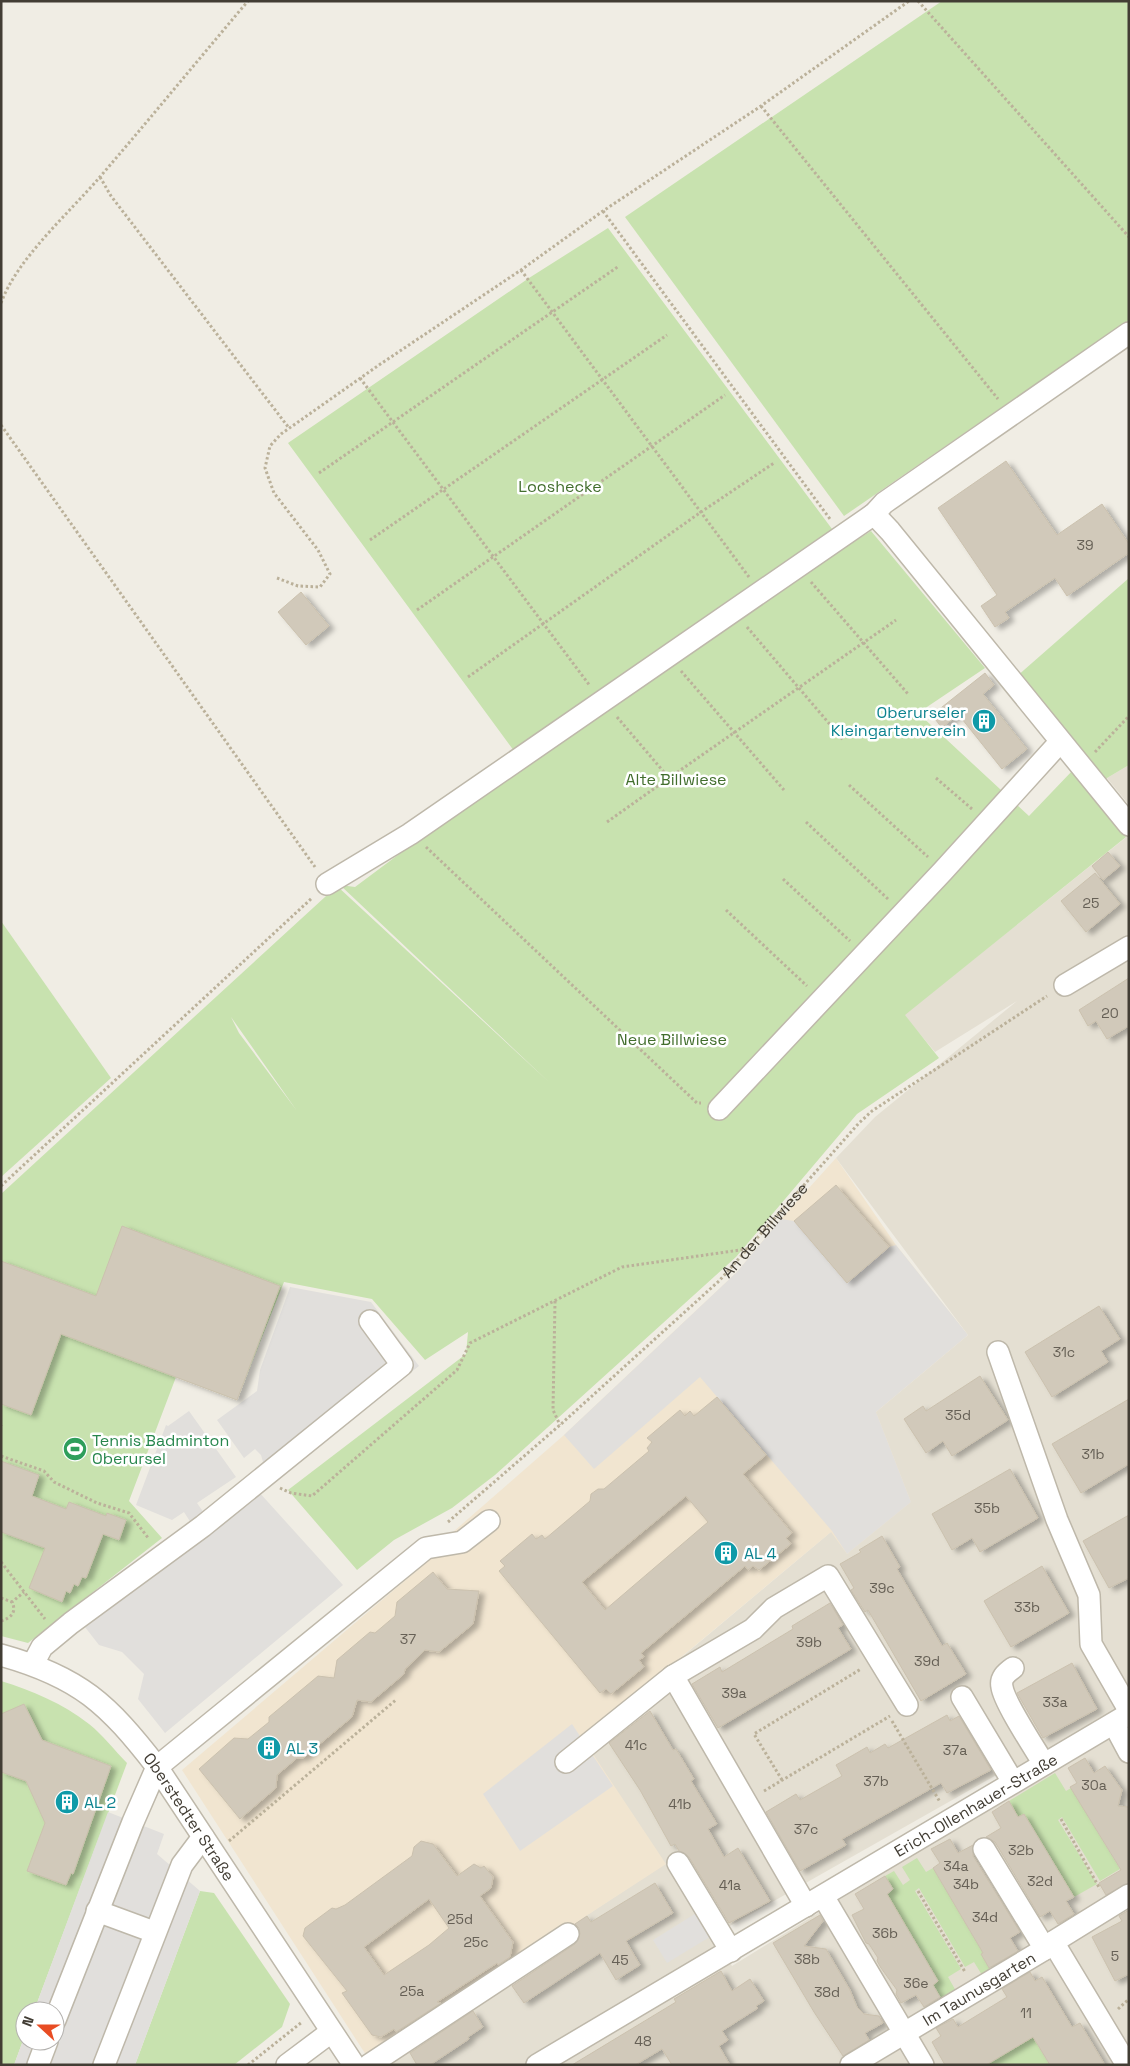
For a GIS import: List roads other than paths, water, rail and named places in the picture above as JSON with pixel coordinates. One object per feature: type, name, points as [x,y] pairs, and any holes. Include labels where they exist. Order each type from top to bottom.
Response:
[{"type":"street","points":[[327,884],[410,834],[874,514],[884,503],[1129,333]]},
{"type":"street","points":[[874,514],[890,531],[1129,825]]},
{"type":"street","points":[[719,1109],[865,955],[1060,742]]},
{"type":"street","points":[[1065,985],[1129,947]]},
{"type":"street","points":[[34,1664],[42,1647],[204,1526],[402,1365],[370,1321]]},
{"type":"street","points":[[998,1352],[1057,1520],[1089,1595],[1090,1644],[1124,1716],[1129,1752]]},
{"type":"street","points":[[62,2001],[132,1822],[157,1767],[426,1548],[462,1542],[488,1521]]},
{"type":"street","points":[[566,1762],[673,1676],[753,1629],[774,1608],[828,1576],[879,1658],[898,1711]]},
{"type":"street","name":"Oberstedter Straße","points":[[1,1655],[34,1664],[77,1686],[105,1707],[130,1732],[157,1767],[354,2065]]},
{"type":"street","points":[[1012,1668],[1006,1672],[1002,1680],[1004,1695],[1044,1764]]},
{"type":"street","points":[[673,1676],[745,1802],[815,1901],[903,2033]]},
{"type":"street","points":[[962,1697],[1013,1782]]},
{"type":"street","name":"Erich-Ollenhauer-Straße","points":[[537,2065],[1124,1716]]},
{"type":"street","points":[[104,2065],[154,1932],[182,1865],[208,1846]]},
{"type":"street","points":[[984,1848],[1049,1946]]},
{"type":"street","points":[[678,1863],[732,1950]]},
{"type":"street","name":"Im Taunusgarten","points":[[851,2065],[1049,1946],[1129,1895]]},
{"type":"street","points":[[97,1911],[154,1932]]},
{"type":"street","points":[[369,2065],[568,1934]]},
{"type":"street","name":"Im Taunusgarten","points":[[1049,1946],[1127,2065]]},
{"type":"street","points":[[287,2065],[331,2032]]},
{"type":"street","name":"Im Taunusgarten","points":[[903,2033],[923,2065]]},
{"type":"street","points":[[38,2065],[43,2051]]},
{"type":"place","name":"Oberurseler Kleingartenverein","points":[[984,721]]},
{"type":"place","name":"Tennis Badminton Oberursel","points":[[75,1449]]},
{"type":"place","name":"AL 4","points":[[726,1553]]},
{"type":"place","name":"AL 3","points":[[269,1748]]},
{"type":"place","name":"AL 2","points":[[67,1802]]},
{"type":"park label","name":"Looshecke","points":[[560,486]]},
{"type":"park label","name":"Alte Billwiese","points":[[676,779]]},
{"type":"park label","name":"Neue Billwiese","points":[[672,1039]]}]
